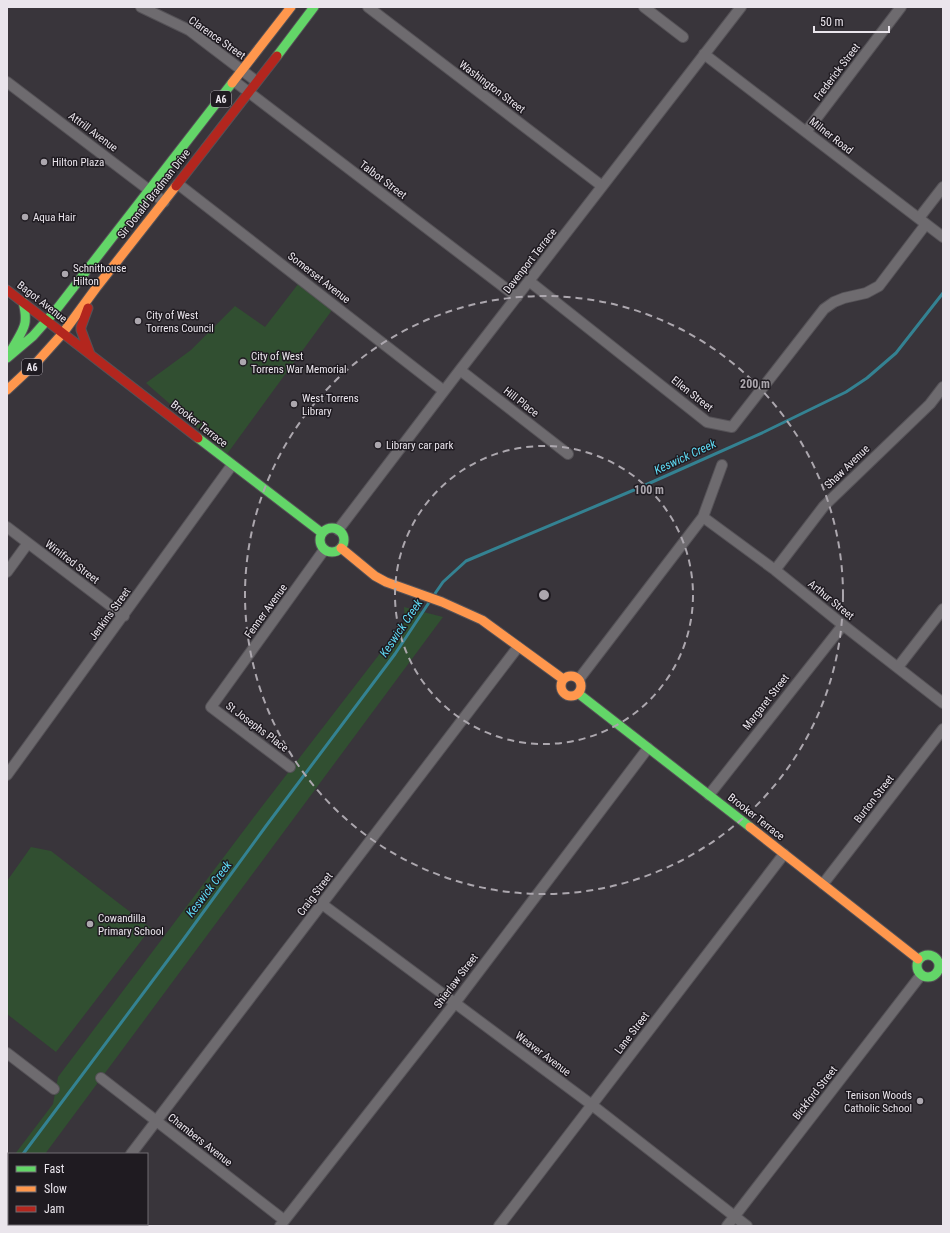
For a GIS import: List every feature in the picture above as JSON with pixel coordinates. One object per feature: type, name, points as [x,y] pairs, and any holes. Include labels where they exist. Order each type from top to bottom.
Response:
[{"type":"street","name":"Clarence Street","points":[[141,7],[189,30],[256,81]]},
{"type":"street","name":"Sir Donald Bradman Drive","points":[[7,358],[33,336],[56,310],[243,71],[291,7]]},
{"type":"street","name":"Sir Donald Bradman Drive","points":[[7,390],[37,362],[63,333],[96,288],[314,7]]},
{"type":"street","name":"Washington Street","points":[[368,7],[602,186]]},
{"type":"street","points":[[644,7],[683,37]]},
{"type":"street","name":"Davenport Terrace","points":[[338,530],[741,7]]},
{"type":"street","name":"Frederick Street","points":[[806,132],[901,7]]},
{"type":"street","name":"Milner Road","points":[[704,54],[943,237]]},
{"type":"street","name":"Talbot Street","points":[[234,81],[517,298]]},
{"type":"street","name":"Attrill Avenue","points":[[7,82],[164,202]]},
{"type":"street","name":"Somerset Avenue","points":[[178,184],[444,391]]},
{"type":"street","points":[[922,221],[943,187]]},
{"type":"street","name":"Ellen Street","points":[[529,281],[707,422],[732,427],[824,308],[839,300],[866,293],[879,286],[922,221]]},
{"type":"street","points":[[90,354],[81,327],[96,288]]},
{"type":"street","name":"Bagot Avenue","points":[[7,290],[63,333]]},
{"type":"street","points":[[7,358],[25,326],[26,315],[23,302]]},
{"type":"street","name":"Brooker Terrace","points":[[63,333],[322,533]]},
{"type":"street","name":"Hill Place","points":[[460,370],[568,454]]},
{"type":"street","name":"Shaw Avenue","points":[[775,570],[824,506],[930,404],[943,387]]},
{"type":"street","name":"Jenkins Street","points":[[7,775],[124,616],[232,465]]},
{"type":"street","points":[[579,679],[703,518],[722,465]]},
{"type":"street","name":"Arthur Street","points":[[703,518],[775,570],[843,625],[943,702]]},
{"type":"street","name":"Winifred Street","points":[[7,527],[124,616]]},
{"type":"street","points":[[330,528],[338,530],[344,538],[344,544],[335,552],[328,552],[321,546],[320,537],[322,533],[330,528]]},
{"type":"street","points":[[7,572],[28,543]]},
{"type":"street","points":[[341,548],[375,576],[386,582],[442,602],[482,620],[563,680]]},
{"type":"street","name":"Fenner Avenue","points":[[226,686],[324,550]]},
{"type":"street","points":[[898,667],[943,609]]},
{"type":"street","name":"Margaret Street","points":[[709,795],[843,625]]},
{"type":"street","name":"Craig Street","points":[[132,1153],[518,647]]},
{"type":"street","points":[[574,676],[579,679],[581,682],[581,690],[579,694],[570,697],[566,696],[561,690],[563,680],[566,677],[574,676]]},
{"type":"street","name":"St Josephs Place","points":[[226,686],[211,707],[290,767]]},
{"type":"street","name":"Brooker Terrace","points":[[579,694],[918,959]]},
{"type":"street","name":"Burton Street","points":[[823,884],[943,729]]},
{"type":"street","name":"Shierlaw Street","points":[[282,1223],[455,1003],[648,748]]},
{"type":"street","name":"Lane Street","points":[[499,1226],[784,854]]},
{"type":"street","name":"Weaver Avenue","points":[[322,904],[592,1105],[747,1226]]},
{"type":"street","points":[[928,954],[935,957],[938,961],[940,975],[927,977],[921,975],[917,971],[916,965],[918,959],[928,954]]},
{"type":"street","name":"Bickford Street","points":[[727,1226],[921,975]]},
{"type":"street","points":[[7,1053],[54,1089]]},
{"type":"street","name":"Chambers Avenue","points":[[101,1078],[282,1223]]},
{"type":"green space","points":[[302,279],[335,306],[227,454],[146,383],[191,350],[235,306],[265,327]]},
{"type":"green space","points":[[404,607],[443,617],[46,1153],[16,1153],[53,1104],[58,1077],[260,809],[405,621]]},
{"type":"green space","points":[[31,847],[51,851],[151,928],[56,1052],[7,1014],[7,881]]},
{"type":"green space","points":[[8,1164],[7,1205],[7,1165]]},
{"type":"waterway","name":"Keswick Creek","points":[[434,595],[443,582],[466,561],[641,487],[764,432],[846,392],[867,378],[896,353],[943,293]]},
{"type":"waterway","name":"Keswick Creek","points":[[24,1153],[395,654],[430,601]]},
{"type":"traffic: fast","points":[[277,56],[314,7]]},
{"type":"traffic: fast","points":[[7,358],[33,336],[56,310],[232,83]]},
{"type":"traffic: fast","points":[[12,349],[24,327],[25,310],[23,302]]},
{"type":"traffic: fast","points":[[198,438],[322,533]]},
{"type":"traffic: fast","points":[[332,528],[341,531],[344,540],[341,549],[332,552],[323,549],[320,540],[323,531],[332,528]]},
{"type":"traffic: fast","points":[[579,694],[750,827]]},
{"type":"traffic: fast","points":[[928,955],[936,958],[939,966],[936,974],[928,977],[920,974],[917,966],[920,958],[928,955]]},
{"type":"traffic: slow","points":[[232,83],[291,7]]},
{"type":"traffic: slow","points":[[7,390],[37,362],[63,333],[96,288],[176,186]]},
{"type":"traffic: slow","points":[[341,548],[375,576],[386,582],[442,602],[482,620],[563,679]]},
{"type":"traffic: slow","points":[[567,676],[575,676],[581,682],[581,686],[581,690],[575,696],[567,696],[561,690],[561,682],[567,676]]},
{"type":"traffic: slow","points":[[750,827],[918,959]]},
{"type":"traffic: jam","points":[[176,186],[277,56]]},
{"type":"traffic: jam","points":[[7,290],[198,438]]},
{"type":"traffic: jam","points":[[88,308],[81,330],[90,354]]},
{"type":"place","name":"Hilton Plaza","points":[[44,162]]},
{"type":"place","name":"Aqua Hair","points":[[25,217]]},
{"type":"place","name":"Schnithouse Hilton","points":[[65,274]]},
{"type":"place","name":"City of West Torrens Council","points":[[138,321]]},
{"type":"place","name":"City of West Torrens War Memorial","points":[[243,362]]},
{"type":"place","name":"West Torrens Library","points":[[294,404]]},
{"type":"place","name":"Library car park","points":[[378,445]]},
{"type":"place","name":"Cowandilla Primary School","points":[[90,924]]},
{"type":"place","name":"Tenison Woods Catholic School","points":[[920,1101]]}]
